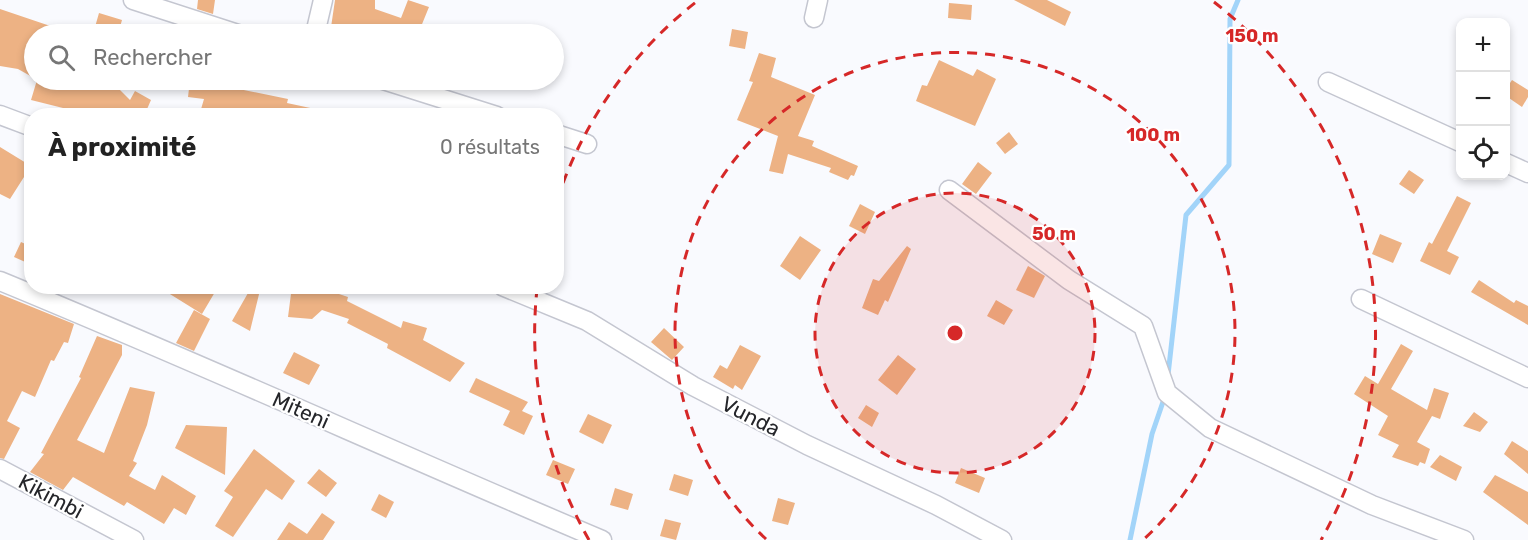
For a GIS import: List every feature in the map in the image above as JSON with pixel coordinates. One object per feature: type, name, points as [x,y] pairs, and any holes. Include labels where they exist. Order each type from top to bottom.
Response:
[{"type":"street","points":[[133,0],[207,24]]},
{"type":"street","points":[[317,24],[322,0]]},
{"type":"street","points":[[1328,82],[1456,140]]},
{"type":"street","points":[[415,90],[472,108]]},
{"type":"street","points":[[0,115],[24,124]]},
{"type":"street","points":[[564,137],[587,144]]},
{"type":"street","points":[[1510,165],[1528,173]]},
{"type":"street","points":[[949,190],[1069,280],[1143,326],[1167,393],[1210,428],[1372,505],[1464,540]]},
{"type":"street","name":"Miteni","points":[[0,281],[24,291]]},
{"type":"street","name":"Miteni","points":[[32,294],[142,339],[378,445],[602,540]]},
{"type":"street","name":"Vunda","points":[[521,294],[587,321],[693,386],[1002,540]]},
{"type":"street","points":[[1361,298],[1528,378]]},
{"type":"street","name":"Kikimbi","points":[[0,469],[134,540]]},
{"type":"building","points":[[198,0],[215,0],[213,14],[197,9]]},
{"type":"building","points":[[335,0],[375,0],[375,9],[401,18],[408,0],[429,7],[422,24],[331,24]]},
{"type":"building","points":[[1014,0],[1047,0],[1071,12],[1065,26]]},
{"type":"building","points":[[949,3],[972,5],[971,20],[948,18]]},
{"type":"building","points":[[0,9],[44,24],[24,24],[24,72],[0,66]]},
{"type":"building","points":[[99,13],[122,20],[121,24],[96,24]]},
{"type":"building","points":[[732,29],[748,32],[745,49],[729,46]]},
{"type":"building","points":[[759,53],[776,58],[771,77],[815,95],[798,136],[814,141],[812,146],[858,166],[854,176],[851,175],[848,180],[829,172],[831,168],[788,154],[783,174],[769,171],[778,136],[737,120],[753,82],[749,81]]},
{"type":"building","points":[[939,60],[973,76],[977,69],[996,79],[975,126],[916,101],[922,85],[927,86]]},
{"type":"building","points":[[1512,80],[1528,90],[1528,97],[1522,107],[1510,99]]},
{"type":"building","points":[[34,90],[120,90],[130,100],[135,91],[151,100],[148,108],[63,108],[31,100]]},
{"type":"building","points":[[189,90],[244,90],[288,99],[287,103],[310,108],[201,108],[204,99],[188,97]]},
{"type":"building","points":[[1009,132],[1018,144],[1005,154],[996,143]]},
{"type":"building","points":[[0,147],[24,162],[24,177],[10,199],[0,194]]},
{"type":"building","points":[[978,162],[992,173],[976,194],[962,184]]},
{"type":"building","points":[[1409,170],[1424,180],[1414,194],[1399,184]]},
{"type":"building","points":[[1457,196],[1471,203],[1447,251],[1459,257],[1450,275],[1420,261],[1429,242],[1432,244]]},
{"type":"building","points":[[860,204],[875,212],[865,234],[849,226]]},
{"type":"building","points":[[1380,234],[1402,243],[1393,263],[1372,254]]},
{"type":"building","points":[[800,236],[821,250],[800,280],[780,266]]},
{"type":"building","points":[[21,242],[24,243],[24,261],[14,257]]},
{"type":"building","points":[[907,246],[911,249],[888,302],[885,300],[878,315],[862,308],[873,279],[879,281]]},
{"type":"building","points":[[1028,266],[1045,276],[1034,298],[1016,290]]},
{"type":"building","points":[[1479,280],[1514,303],[1516,300],[1528,306],[1528,325],[1471,292]]},
{"type":"building","points":[[0,294],[74,324],[68,343],[64,342],[54,361],[51,360],[35,397],[22,391],[7,421],[20,428],[4,459],[0,458]]},
{"type":"building","points":[[170,294],[214,294],[202,314]]},
{"type":"building","points":[[247,294],[259,294],[250,331],[232,321]]},
{"type":"building","points":[[291,294],[340,294],[348,297],[347,301],[401,328],[403,321],[427,328],[423,340],[465,363],[450,382],[387,348],[388,344],[347,323],[349,319],[322,310],[312,319],[288,317]]},
{"type":"building","points":[[996,300],[1013,310],[1004,325],[987,316]]},
{"type":"building","points":[[194,310],[210,319],[194,351],[176,343]]},
{"type":"building","points":[[664,328],[684,347],[672,360],[651,342]]},
{"type":"building","points":[[97,336],[122,345],[122,355],[77,440],[104,453],[130,387],[155,392],[147,425],[133,461],[137,463],[129,476],[155,490],[162,475],[196,496],[186,515],[174,508],[164,524],[127,502],[124,506],[73,477],[63,490],[30,472],[44,454],[41,453],[81,378],[79,377]]},
{"type":"building","points":[[1401,344],[1413,351],[1391,389],[1427,410],[1434,388],[1449,393],[1440,419],[1432,416],[1417,442],[1430,449],[1425,464],[1420,462],[1418,466],[1392,457],[1399,445],[1378,435],[1388,416],[1354,394],[1365,376],[1378,384]]},
{"type":"building","points":[[740,345],[761,356],[742,390],[735,385],[733,389],[713,377],[720,365],[727,369]]},
{"type":"building","points":[[294,352],[320,365],[309,385],[283,373]]},
{"type":"building","points":[[898,355],[916,369],[897,395],[878,380]]},
{"type":"building","points":[[476,378],[528,402],[522,411],[533,416],[524,435],[503,425],[510,411],[469,392]]},
{"type":"building","points":[[866,405],[879,413],[872,427],[858,418]]},
{"type":"building","points":[[1474,412],[1488,422],[1480,432],[1463,426]]},
{"type":"building","points":[[588,414],[612,425],[603,444],[579,432]]},
{"type":"building","points":[[186,425],[227,427],[225,475],[175,448]]},
{"type":"building","points":[[1512,441],[1528,451],[1528,474],[1504,454]]},
{"type":"building","points":[[254,449],[295,481],[282,500],[266,489],[233,537],[215,526],[233,497],[224,491]]},
{"type":"building","points":[[1440,455],[1462,467],[1456,481],[1430,467]]},
{"type":"building","points":[[553,460],[575,469],[568,484],[546,475]]},
{"type":"building","points":[[961,468],[985,478],[979,493],[955,483]]},
{"type":"building","points":[[319,469],[337,483],[326,497],[307,483]]},
{"type":"building","points":[[674,474],[693,480],[688,496],[669,490]]},
{"type":"building","points":[[1495,475],[1528,492],[1528,525],[1483,492]]},
{"type":"building","points":[[615,488],[633,494],[628,510],[610,505]]},
{"type":"building","points":[[379,494],[394,502],[386,518],[371,510]]},
{"type":"building","points":[[778,498],[795,503],[788,525],[772,521]]},
{"type":"building","points":[[322,513],[335,522],[323,540],[277,540],[289,522],[307,534]]},
{"type":"building","points":[[665,519],[681,523],[676,540],[660,536]]},
{"type":"waterway","points":[[1168,375],[1186,215],[1229,165],[1230,19],[1238,0]]},
{"type":"waterway","points":[[1130,540],[1152,434],[1165,396]]}]
